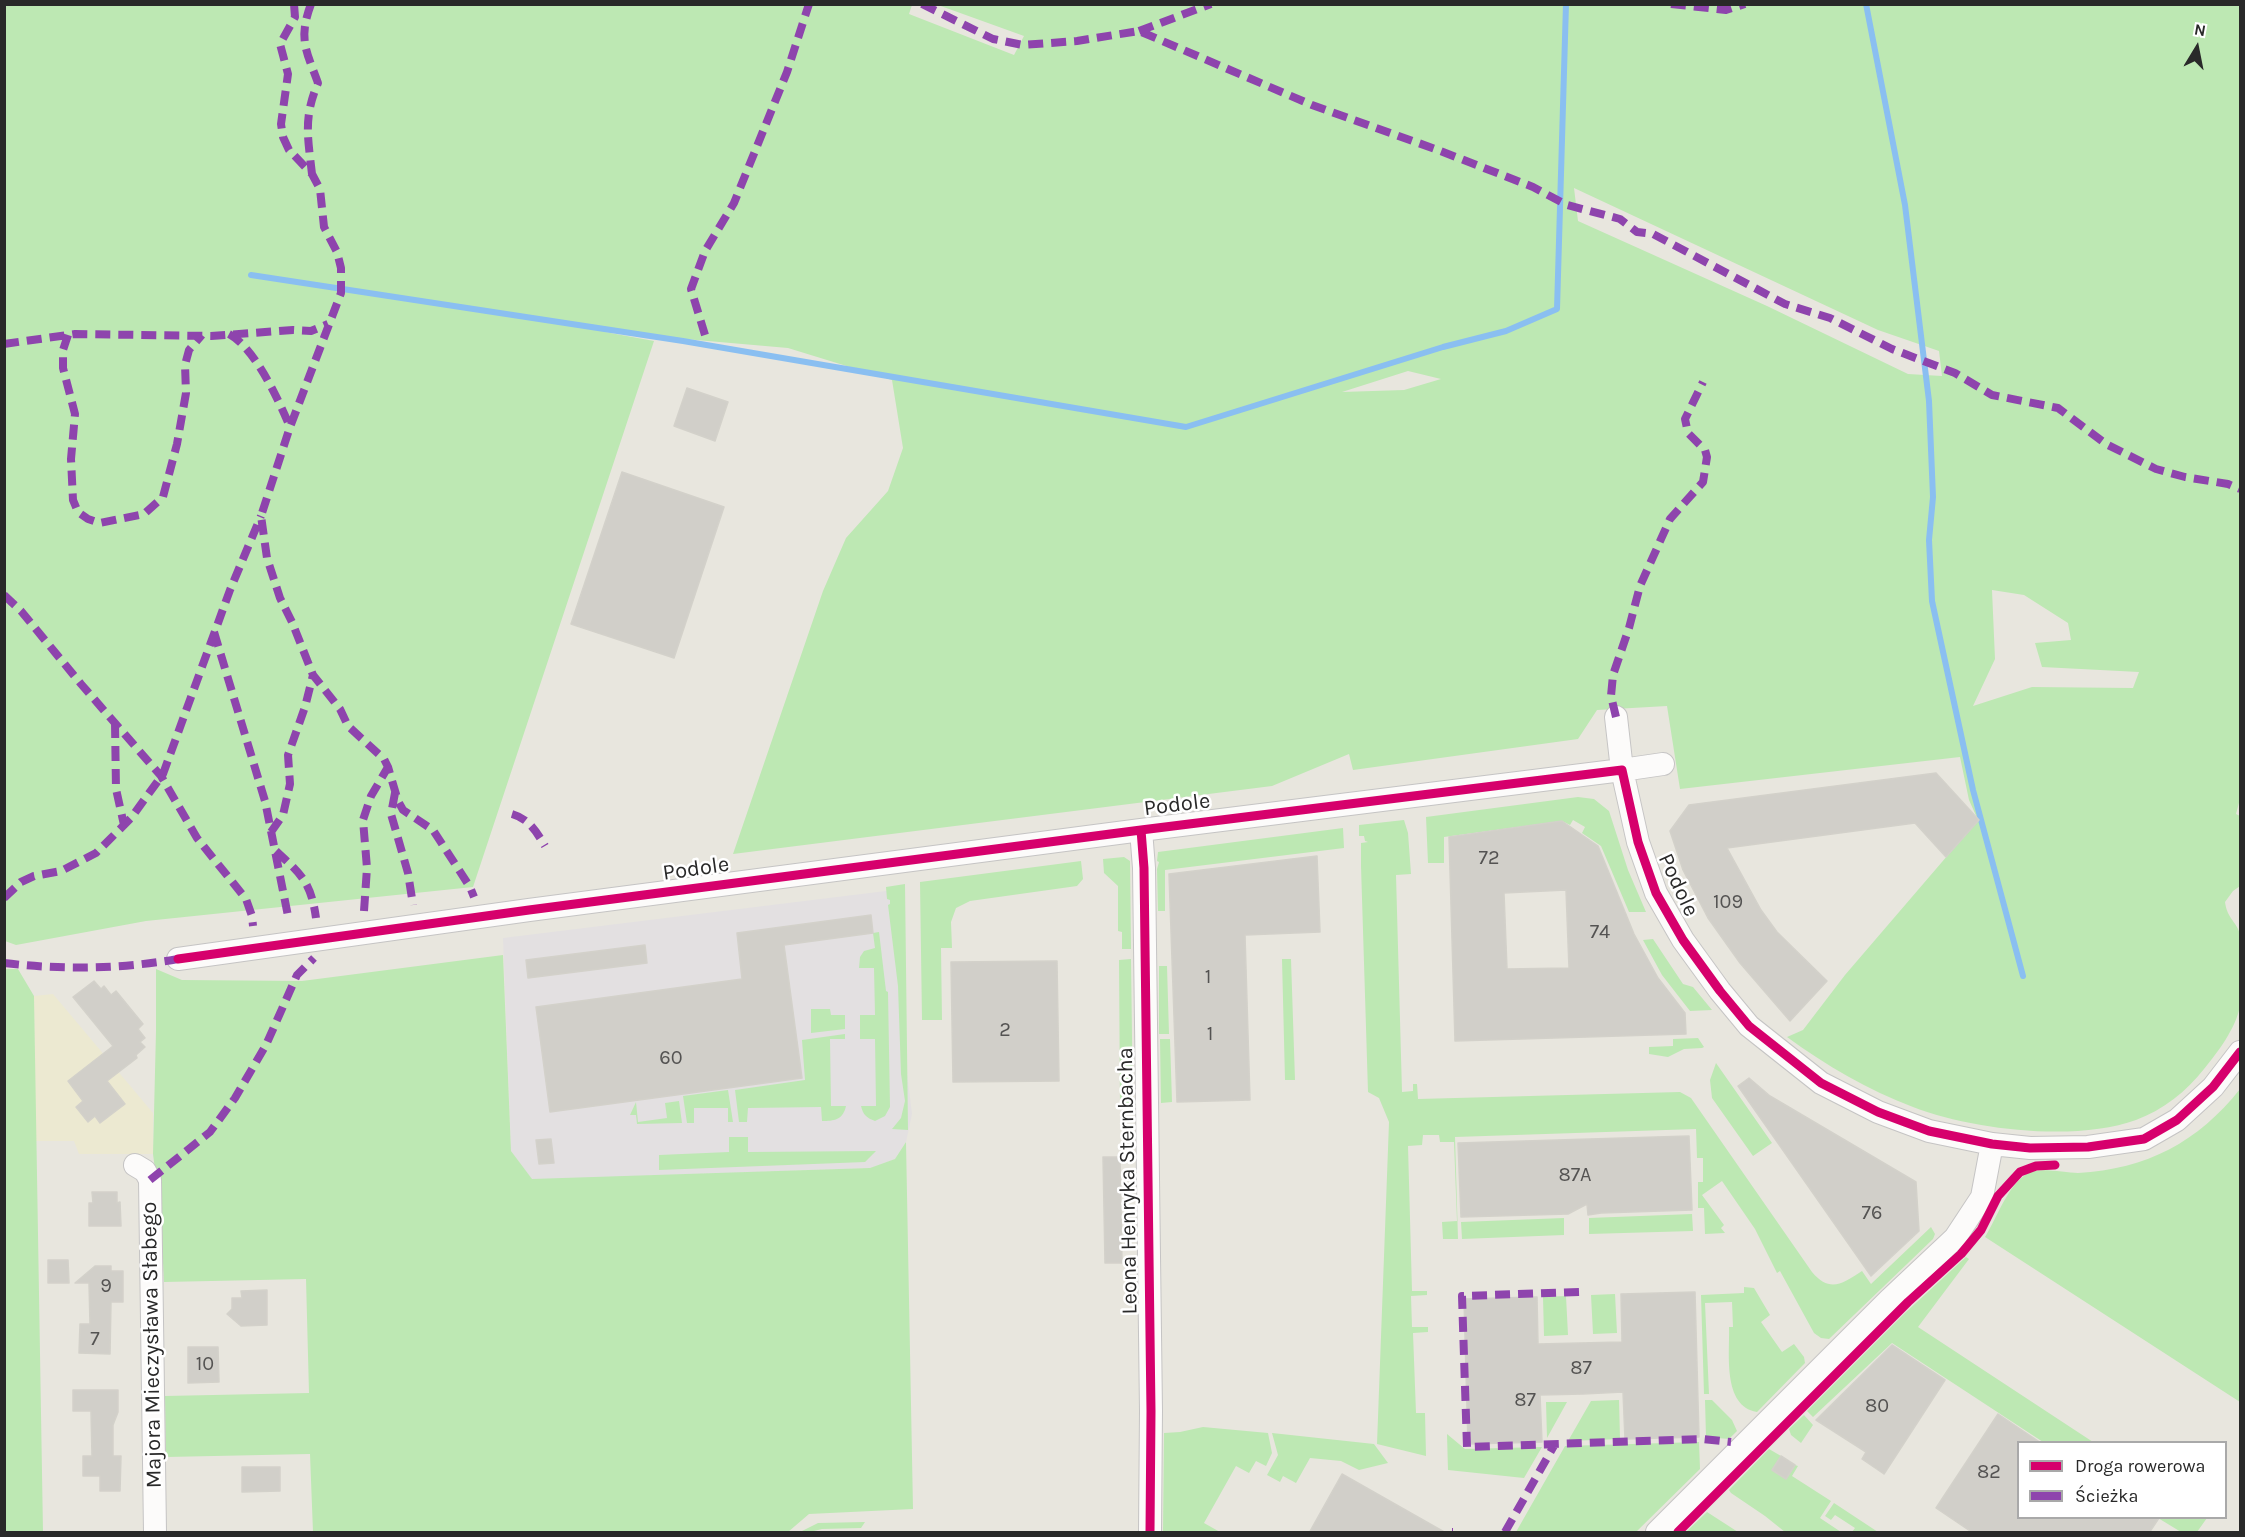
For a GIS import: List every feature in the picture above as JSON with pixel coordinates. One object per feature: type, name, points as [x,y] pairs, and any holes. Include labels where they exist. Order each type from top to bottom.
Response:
[{"type":"street","points":[[1616,717],[1622,770],[1663,764]]},
{"type":"street","name":"Podole","points":[[178,959],[530,910],[1141,830],[1622,770],[1638,842],[1656,893],[1683,940],[1749,1026],[1821,1083],[1878,1112],[1929,1131],[1992,1144],[2030,1148],[2088,1147],[2144,1139],[2177,1120],[2213,1087],[2223,1074]]},
{"type":"street","name":"Leona Henryka Sternbacha","points":[[1141,830],[1144,868],[1150,1533]]},
{"type":"street","points":[[2223,1074],[2241,1036]]},
{"type":"street","points":[[2223,1074],[2241,1052]]},
{"type":"street","points":[[1657,1533],[1889,1300],[1955,1238],[1982,1197],[1992,1144]]},
{"type":"street","name":"Majora Mieczysława Słabego","points":[[135,1165],[145,1171],[150,1180],[154,1533]]},
{"type":"shaded area","points":[[894,890],[906,1065],[912,1114],[906,1142],[895,1159],[871,1168],[532,1180],[511,1151],[503,938]]},
{"type":"shaded area","points":[[53,994],[153,1113],[153,1154],[79,1154],[74,1141],[35,1141],[34,996]]},
{"type":"green space","points":[[4,5],[912,5],[909,14],[1014,55],[1024,36],[938,5],[2240,5],[2240,799],[2236,814],[2240,816],[2240,886],[2225,902],[2241,938],[2241,1002],[2231,1031],[2197,1077],[2174,1099],[2146,1116],[2112,1127],[2055,1132],[1965,1122],[1913,1107],[1880,1093],[1817,1058],[1787,1037],[1803,1030],[1845,975],[1978,820],[1969,800],[1960,757],[1680,789],[1667,706],[1597,710],[1578,739],[1353,770],[1349,754],[1272,786],[733,854],[823,591],[846,538],[888,491],[903,448],[892,380],[788,348],[605,332],[654,341],[473,887],[146,921],[16,945],[5,941]],"holes":[[[1574,188],[1878,330],[1939,351],[1942,376],[1908,374],[1767,306],[1578,221]],[[1408,371],[1441,379],[1404,390],[1342,392]],[[1992,590],[2024,595],[2068,623],[2071,640],[2035,643],[2042,667],[2139,672],[2133,688],[2032,687],[1973,706],[1995,659]]]},
{"type":"green space","points":[[1578,797],[1594,799],[1609,811],[1628,870],[1646,912],[1629,912],[1601,846],[1582,833],[1585,827],[1573,820],[1570,825],[1562,821],[1444,837],[1444,863],[1428,863],[1426,817]]},
{"type":"green space","points":[[1404,820],[1408,833],[1411,874],[1396,875],[1402,1092],[1413,1091],[1413,1084],[1417,1084],[1418,1099],[1680,1092],[1691,1098],[1818,1279],[1830,1284],[1842,1283],[1862,1271],[1871,1284],[1931,1227],[1935,1234],[1933,1239],[1829,1339],[1821,1338],[1814,1333],[1780,1271],[1777,1273],[1755,1229],[1722,1181],[1702,1195],[1724,1225],[1721,1228],[1725,1233],[1705,1234],[1704,1208],[1698,1208],[1698,1182],[1703,1182],[1703,1158],[1697,1158],[1696,1129],[1455,1137],[1458,1239],[1443,1239],[1442,1222],[1457,1221],[1454,1142],[1440,1142],[1439,1135],[1423,1135],[1422,1145],[1408,1146],[1412,1291],[1427,1291],[1427,1295],[1411,1296],[1412,1327],[1428,1327],[1428,1332],[1413,1333],[1416,1413],[1425,1413],[1426,1456],[1377,1444],[1389,1122],[1379,1098],[1368,1092],[1361,843],[1368,842],[1365,841],[1364,836],[1359,836],[1359,825]]},
{"type":"green space","points":[[1343,828],[1344,848],[1165,870],[1165,911],[1158,911],[1158,852]]},
{"type":"green space","points":[[1124,857],[1130,861],[1131,949],[1122,949],[1122,932],[1118,931],[1118,886],[1104,873],[1103,859]]},
{"type":"green space","points":[[1081,861],[1083,879],[1077,886],[970,901],[956,908],[951,922],[952,948],[941,948],[942,1020],[922,1020],[920,882]]},
{"type":"green space","points":[[905,884],[908,1130],[892,1129],[901,1118],[905,1101],[901,1074],[898,986],[888,905],[890,900],[887,899],[886,887]]},
{"type":"green space","points":[[879,932],[886,991],[888,992],[890,1107],[885,1116],[875,1121],[866,1116],[861,1106],[876,1106],[875,1039],[860,1039],[860,1015],[875,1015],[874,968],[859,968],[860,957],[864,951],[875,948],[873,933]]},
{"type":"green space","points":[[1653,939],[1683,984],[1693,987],[1712,1010],[1690,1011],[1662,975],[1643,940]]},
{"type":"green space","points":[[503,955],[511,1151],[532,1179],[870,1168],[895,1159],[906,1142],[913,1509],[809,1514],[788,1532],[313,1532],[310,1454],[166,1457],[165,1396],[309,1393],[306,1279],[164,1282],[160,1208],[153,1154],[156,969],[182,980],[302,981]]},
{"type":"green space","points":[[1131,959],[1133,1115],[1124,1115],[1124,1105],[1120,1105],[1119,960]]},
{"type":"green space","points":[[1282,959],[1291,959],[1295,1080],[1285,1080]]},
{"type":"green space","points":[[1159,966],[1167,966],[1169,1034],[1159,1034]]},
{"type":"green space","points":[[5,969],[18,969],[34,996],[43,1532],[5,1532]]},
{"type":"green space","points":[[811,1009],[830,1009],[831,1015],[845,1015],[845,1029],[811,1033]]},
{"type":"green space","points":[[845,1034],[845,1039],[830,1039],[831,1106],[846,1106],[840,1117],[822,1121],[821,1107],[748,1108],[747,1122],[739,1122],[735,1090],[805,1080],[802,1040]]},
{"type":"green space","points":[[1698,1038],[1704,1047],[1684,1049],[1668,1057],[1649,1054],[1649,1047],[1673,1046],[1673,1039]]},
{"type":"green space","points":[[1160,1039],[1170,1039],[1172,1102],[1161,1103]]},
{"type":"green space","points":[[1716,1063],[1772,1143],[1753,1156],[1712,1098],[1710,1080]]},
{"type":"green space","points":[[2240,1089],[2240,1402],[1985,1237],[2009,1193],[2028,1173],[2039,1170],[2078,1173],[2127,1166],[2149,1159],[2188,1138],[2207,1124]]},
{"type":"green space","points":[[728,1090],[733,1122],[728,1122],[728,1108],[694,1108],[694,1123],[687,1123],[683,1096]]},
{"type":"green space","points":[[679,1101],[682,1123],[637,1124],[636,1115],[630,1115],[636,1102],[638,1122],[667,1118],[665,1103]]},
{"type":"green space","points":[[729,1137],[748,1137],[748,1152],[876,1151],[865,1162],[659,1170],[659,1155],[729,1152]]},
{"type":"green space","points":[[1692,1214],[1693,1231],[1589,1234],[1589,1218]]},
{"type":"green space","points":[[1564,1218],[1564,1235],[1462,1239],[1461,1222]]},
{"type":"green space","points":[[1966,1257],[1969,1259],[1918,1327],[2091,1441],[2041,1441],[1892,1343],[1813,1417],[1807,1411],[1905,1313]]},
{"type":"green space","points":[[1744,1287],[1754,1288],[1770,1315],[1761,1322],[1782,1352],[1794,1344],[1804,1357],[1805,1363],[1757,1412],[1746,1408],[1738,1400],[1730,1377],[1729,1327],[1733,1327],[1732,1302],[1705,1303],[1709,1394],[1704,1394],[1701,1295],[1744,1293]]},
{"type":"green space","points":[[1615,1294],[1617,1333],[1593,1334],[1591,1295]]},
{"type":"green space","points":[[1566,1296],[1568,1335],[1544,1336],[1543,1297]]},
{"type":"green space","points":[[1619,1400],[1620,1439],[1568,1441],[1591,1401]]},
{"type":"green space","points":[[1705,1400],[1712,1400],[1732,1420],[1737,1431],[1729,1439],[1706,1437]]},
{"type":"green space","points":[[1546,1402],[1567,1402],[1547,1438]]},
{"type":"green space","points":[[1804,1415],[1813,1425],[1801,1443],[1791,1435],[1789,1429]]},
{"type":"green space","points":[[1203,1427],[1268,1433],[1272,1453],[1266,1466],[1256,1461],[1249,1473],[1236,1466],[1204,1523],[1220,1532],[1163,1532],[1164,1433]]},
{"type":"green space","points":[[1272,1433],[1374,1444],[1388,1463],[1359,1470],[1341,1461],[1310,1458],[1296,1483],[1283,1476],[1280,1482],[1267,1475],[1278,1455]]},
{"type":"green space","points":[[1447,1434],[1465,1449],[1542,1447],[1524,1478],[1448,1470]]},
{"type":"green space","points":[[1699,1442],[1700,1469],[1636,1532],[1516,1532],[1565,1446]]},
{"type":"green space","points":[[1769,1449],[1781,1456],[1772,1470],[1786,1479],[1795,1465],[1798,1466],[1792,1476],[1831,1501],[1820,1518],[1841,1532],[1785,1532],[1731,1493],[1729,1490]]},
{"type":"green space","points":[[1834,1503],[1878,1532],[1852,1532],[1855,1528],[1835,1515],[1831,1520],[1825,1516]]},
{"type":"green space","points":[[1707,1512],[1738,1532],[1686,1532]]},
{"type":"green space","points":[[2160,1519],[2206,1519],[2197,1532],[2181,1532]]},
{"type":"green space","points":[[865,1522],[861,1528],[800,1532],[818,1523]]},
{"type":"building","points":[[687,388],[728,402],[715,441],[674,426]]},
{"type":"building","points":[[622,472],[724,507],[674,658],[571,624]]},
{"type":"building","points":[[1936,773],[1979,820],[1946,857],[1915,823],[1727,848],[1761,910],[1777,932],[1827,981],[1790,1021],[1740,963],[1708,918],[1683,870],[1670,831],[1689,805]]},
{"type":"building","points":[[1562,821],[1598,846],[1634,934],[1658,978],[1685,1013],[1686,1034],[1455,1041],[1449,837]],"holes":[[[1566,890],[1569,968],[1507,969],[1504,893]]]},
{"type":"building","points":[[1317,856],[1320,932],[1245,935],[1250,1100],[1177,1102],[1169,874]]},
{"type":"building","points":[[871,915],[873,933],[784,945],[802,1078],[550,1112],[536,1007],[742,979],[737,933]]},
{"type":"building","points":[[645,945],[647,963],[528,978],[526,960]]},
{"type":"building","points":[[1057,961],[1059,1081],[953,1082],[951,962]]},
{"type":"building","points":[[94,981],[101,989],[104,986],[111,995],[116,991],[143,1024],[138,1029],[145,1038],[140,1042],[145,1047],[136,1055],[137,1058],[107,1081],[125,1104],[100,1123],[95,1116],[88,1122],[76,1107],[83,1101],[68,1081],[113,1046],[73,997]]},
{"type":"building","points":[[1749,1078],[1770,1096],[1916,1182],[1919,1231],[1871,1276],[1738,1086]]},
{"type":"building","points":[[1689,1136],[1692,1210],[1588,1215],[1587,1204],[1568,1214],[1461,1217],[1458,1143]]},
{"type":"building","points":[[551,1139],[554,1163],[539,1164],[536,1140]]},
{"type":"building","points":[[1103,1157],[1120,1157],[1122,1263],[1105,1263]]},
{"type":"building","points":[[92,1192],[117,1192],[117,1203],[120,1202],[121,1226],[89,1226],[89,1203],[93,1203]]},
{"type":"building","points":[[48,1260],[68,1260],[69,1283],[48,1283]]},
{"type":"building","points":[[95,1266],[111,1266],[111,1271],[123,1271],[123,1302],[111,1302],[110,1354],[79,1353],[80,1324],[90,1324],[89,1283],[75,1283]]},
{"type":"building","points":[[267,1290],[267,1325],[241,1326],[227,1314],[232,1309],[232,1298],[242,1298],[241,1291]]},
{"type":"building","points":[[1695,1292],[1699,1437],[1625,1439],[1623,1392],[1540,1395],[1542,1442],[1468,1444],[1464,1299],[1537,1297],[1538,1344],[1622,1342],[1621,1294]]},
{"type":"building","points":[[1892,1345],[1945,1380],[1884,1474],[1862,1459],[1866,1452],[1816,1420]]},
{"type":"building","points":[[188,1347],[218,1347],[219,1382],[188,1383]]},
{"type":"building","points":[[73,1390],[118,1390],[118,1412],[113,1425],[113,1456],[121,1456],[120,1491],[100,1491],[100,1476],[83,1476],[83,1456],[92,1456],[91,1411],[73,1411]]},
{"type":"building","points":[[1998,1414],[2038,1441],[2017,1441],[2017,1519],[2158,1519],[2149,1533],[1973,1533],[1936,1508]]},
{"type":"building","points":[[1781,1456],[1795,1465],[1786,1479],[1772,1470]]},
{"type":"building","points":[[242,1467],[280,1467],[280,1491],[242,1492]]},
{"type":"building","points":[[1342,1474],[1446,1533],[1309,1533]]},
{"type":"waterway","points":[[251,275],[683,341],[1186,427],[1443,347],[1506,331],[1557,309],[1566,4]]},
{"type":"waterway","points":[[1866,4],[1905,205],[1929,401],[1933,497],[1929,540],[1932,601],[1973,790],[2023,976]]},
{"type":"marked path","points":[[294,4],[295,17],[280,44],[288,74],[281,124],[283,137],[289,150],[312,174],[320,189],[324,227],[337,252],[341,268],[341,293],[290,427],[261,516],[267,558],[280,598],[313,675],[340,709],[348,726],[384,759],[403,810],[433,830],[470,887],[474,897]]},
{"type":"marked path","points":[[311,4],[304,36],[307,53],[318,83],[308,118],[312,174]]},
{"type":"marked path","points":[[705,335],[691,289],[705,251],[734,203],[787,72],[809,4]]},
{"type":"marked path","points":[[922,4],[993,39],[1023,45],[1077,41],[1139,31],[1312,105],[1533,187],[1567,205],[1620,219],[1637,232],[1653,234],[1785,304],[1830,318],[1892,349],[1955,373],[1992,395],[2058,408],[2106,444],[2156,469],[2185,477],[2228,484],[2240,489]]},
{"type":"marked path","points":[[1139,31],[1211,4]]},
{"type":"marked path","points":[[1671,4],[1726,10],[1745,4]]},
{"type":"marked path","points":[[4,344],[75,334],[211,336],[293,330],[311,331],[328,324]]},
{"type":"marked path","points":[[229,334],[239,341],[257,362],[290,427]]},
{"type":"marked path","points":[[68,335],[63,350],[63,368],[75,414],[71,459],[73,500],[78,512],[100,523],[144,514],[163,497],[177,444],[186,393],[185,365],[189,350],[202,335]]},
{"type":"marked path","points":[[1616,717],[1611,696],[1613,675],[1640,586],[1670,519],[1703,482],[1707,457],[1705,450],[1688,433],[1685,419],[1703,382]]},
{"type":"marked path","points":[[4,898],[21,882],[34,876],[61,871],[96,853],[131,818],[163,774],[230,590],[261,516]]},
{"type":"marked path","points":[[4,595],[21,611],[161,776],[197,838],[246,899],[253,926]]},
{"type":"marked path","points":[[214,632],[265,801],[289,921]]},
{"type":"marked path","points":[[271,832],[283,815],[290,784],[288,755],[305,707],[313,675]]},
{"type":"marked path","points":[[115,723],[116,789],[124,825]]},
{"type":"marked path","points":[[364,911],[367,868],[363,820],[371,796],[388,767]]},
{"type":"marked path","points":[[395,793],[391,814],[408,873],[413,905]]},
{"type":"marked path","points":[[512,814],[528,822],[545,846]]},
{"type":"marked path","points":[[276,851],[304,880],[311,896],[316,918]]},
{"type":"marked path","points":[[150,1180],[210,1132],[235,1098],[266,1045],[297,975],[314,958]]},
{"type":"marked path","points":[[4,963],[48,967],[91,967],[135,965],[178,959]]},
{"type":"marked path","points":[[1579,1292],[1462,1296],[1467,1447],[1702,1439],[1731,1442]]},
{"type":"marked path","points":[[1505,1532],[1555,1444]]},
{"type":"cycle path","points":[[178,959],[529,910],[1622,770],[1638,842],[1656,893],[1683,940],[1720,991],[1749,1026],[1821,1083],[1878,1112],[1929,1131],[1992,1144],[2030,1148],[2088,1147],[2144,1139],[2177,1120],[2213,1087],[2240,1052]]},
{"type":"cycle path","points":[[1141,830],[1144,868],[1151,1411],[1150,1532]]},
{"type":"cycle path","points":[[1678,1532],[1908,1302],[1961,1254],[1981,1230],[1998,1196],[2020,1172],[2036,1166],[2055,1165]]}]
